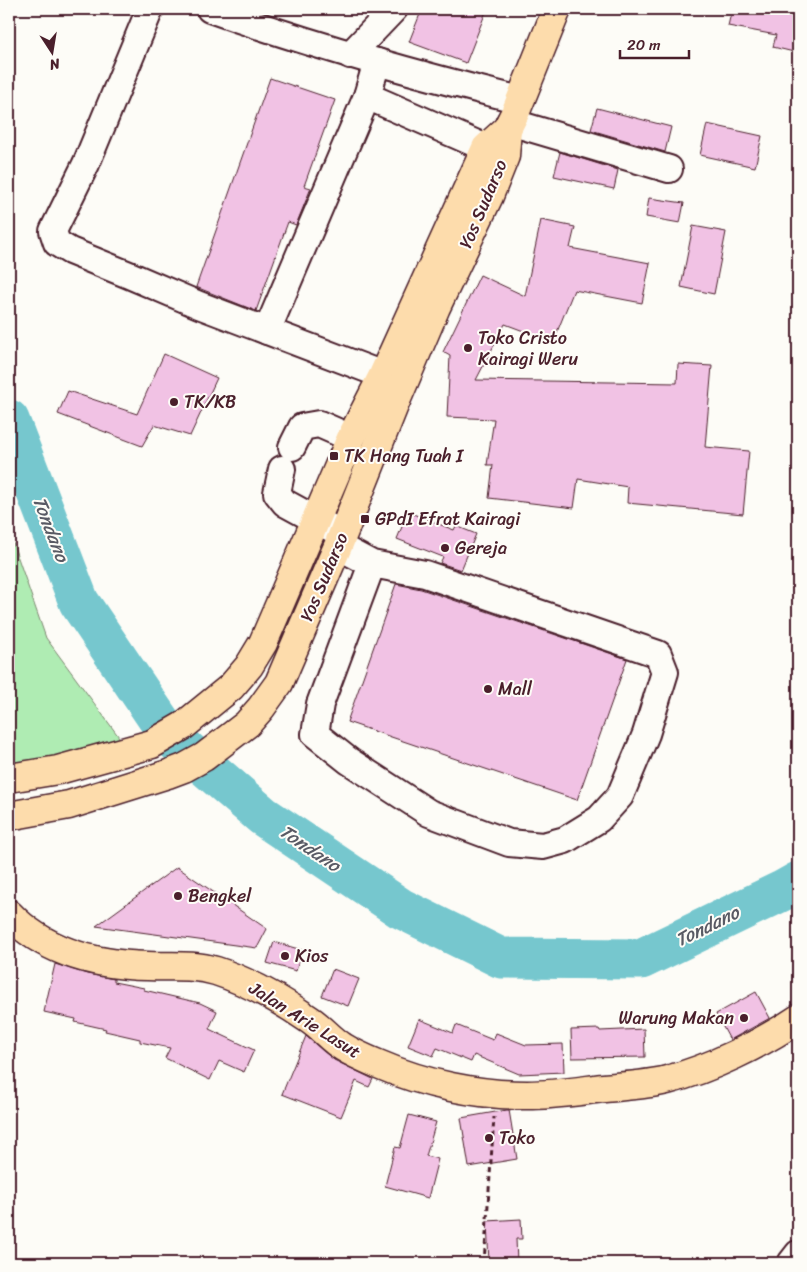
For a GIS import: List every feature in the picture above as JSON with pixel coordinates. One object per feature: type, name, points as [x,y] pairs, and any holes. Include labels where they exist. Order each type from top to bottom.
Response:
[{"type":"main road","points":[[512,117],[557,9]]},
{"type":"main road","name":"Yos Sudarso","points":[[9,778],[58,770],[152,744],[183,726],[231,687],[249,666],[263,643],[351,438],[383,375],[486,148],[512,117]]},
{"type":"main road","name":"Yos Sudarso","points":[[9,815],[70,805],[184,768],[204,757],[247,724],[261,708],[279,683],[436,307],[489,196],[505,156],[512,117]]},
{"type":"main road","name":"Jalan Arie Lasut","points":[[12,917],[52,947],[73,955],[102,961],[147,966],[190,966],[213,970],[235,977],[281,1001],[312,1022],[342,1047],[378,1065],[428,1082],[495,1094],[564,1093],[666,1080],[721,1061],[798,1019]]},
{"type":"street","points":[[150,9],[86,164],[52,231],[57,243],[70,251],[199,305],[383,375]]},
{"type":"street","points":[[210,9],[243,14],[307,42],[377,62],[512,117],[669,169]]},
{"type":"street","points":[[350,54],[394,9]]},
{"type":"street","points":[[267,331],[367,96],[377,62]]},
{"type":"street","points":[[367,96],[486,148]]},
{"type":"street","points":[[351,438],[319,424],[302,427],[287,458],[277,493],[284,503],[316,521],[372,564],[425,574],[658,654],[665,672],[646,734],[620,796],[599,819],[565,840],[543,846],[509,843],[429,813],[349,761],[315,734],[320,704],[372,564]]},
{"type":"street","points":[[791,1263],[798,1254]]},
{"type":"path","points":[[484,1263],[495,1094]]},
{"type":"green space","points":[[9,532],[46,638],[122,741],[9,770]]},
{"type":"building","points":[[422,9],[487,9],[466,63],[409,42]]},
{"type":"building","points":[[732,9],[798,9],[798,53],[773,47],[776,35],[728,26]]},
{"type":"building","points":[[270,78],[335,100],[304,186],[311,188],[296,225],[288,222],[256,311],[196,287]]},
{"type":"building","points":[[597,108],[671,127],[665,152],[591,130]]},
{"type":"building","points":[[707,124],[762,136],[755,167],[700,155]]},
{"type":"building","points":[[560,152],[618,170],[614,189],[554,176]]},
{"type":"building","points":[[649,198],[684,203],[680,223],[646,217]]},
{"type":"building","points":[[541,220],[575,227],[570,248],[650,263],[642,303],[574,290],[553,342],[505,324],[476,380],[677,383],[678,364],[712,366],[705,447],[749,451],[743,514],[627,503],[628,487],[578,479],[574,508],[489,498],[493,465],[487,465],[494,419],[447,417],[450,356],[443,352],[480,275],[525,296]]},
{"type":"building","points":[[693,226],[726,232],[714,294],[681,287]]},
{"type":"building","name":"TK/KB","points":[[164,354],[217,378],[190,436],[154,425],[142,446],[58,414],[68,391],[137,414]]},
{"type":"building","name":"Gereja","points":[[408,512],[454,530],[456,526],[476,534],[461,570],[440,563],[443,557],[397,539]]},
{"type":"building","name":"Mall","points":[[396,584],[421,589],[627,659],[577,800],[347,722]]},
{"type":"building","name":"Bengkel","points":[[177,867],[267,929],[257,948],[96,926]]},
{"type":"building","name":"Kios","points":[[274,942],[302,950],[296,971],[267,963]]},
{"type":"building","points":[[55,964],[87,974],[114,979],[114,982],[200,1003],[217,1011],[209,1029],[254,1050],[244,1072],[219,1061],[210,1080],[165,1058],[170,1048],[140,1042],[140,1039],[75,1022],[76,1019],[44,1012]]},
{"type":"building","points":[[333,969],[359,979],[348,1006],[322,996]]},
{"type":"building","name":"Warung Makan","points":[[756,992],[770,1018],[730,1040],[716,1014]]},
{"type":"building","points":[[419,1019],[453,1033],[456,1025],[493,1040],[496,1033],[526,1045],[563,1044],[564,1072],[519,1074],[474,1055],[471,1062],[437,1048],[433,1056],[408,1046]]},
{"type":"building","points":[[599,1029],[600,1031],[644,1029],[645,1057],[572,1058],[571,1030]]},
{"type":"building","points":[[306,1036],[334,1060],[373,1079],[369,1087],[356,1081],[341,1117],[282,1094]]},
{"type":"building","name":"Toko","points":[[509,1110],[517,1159],[469,1167],[461,1118]]},
{"type":"building","points":[[409,1115],[436,1122],[426,1156],[438,1159],[428,1198],[385,1186],[395,1147],[400,1148]]},
{"type":"building","points":[[521,1219],[522,1239],[516,1239],[517,1263],[489,1263],[487,1221]]},
{"type":"waterway","name":"Tondano","points":[[9,420],[79,602],[169,735],[263,816],[400,908],[501,958],[641,959],[798,882]]},
{"type":"place","name":"Toko Cristo Kairagi Weru","points":[[468,348]]},
{"type":"place","name":"TK/KB","points":[[174,402]]},
{"type":"place","name":"TK Hang Tuah I","points":[[334,456]]},
{"type":"place","name":"GPdI Efrat Kairagi","points":[[365,519]]},
{"type":"place","name":"Gereja","points":[[445,548]]},
{"type":"place","name":"Mall","points":[[488,689]]},
{"type":"place","name":"Bengkel","points":[[178,896]]},
{"type":"place","name":"Kios","points":[[285,956]]},
{"type":"place","name":"Warung Makan","points":[[744,1018]]},
{"type":"place","name":"Toko","points":[[489,1138]]}]
